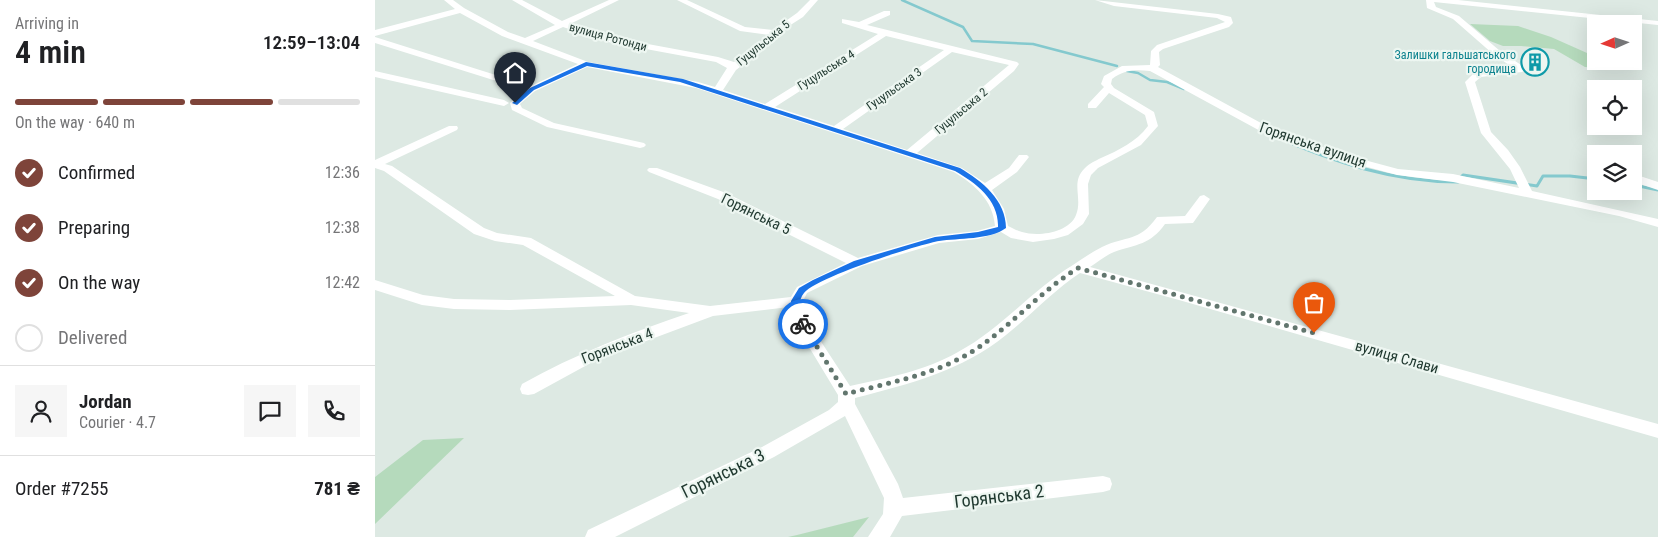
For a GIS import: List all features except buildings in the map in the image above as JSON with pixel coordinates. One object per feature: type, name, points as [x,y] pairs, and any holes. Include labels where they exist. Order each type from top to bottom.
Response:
[{"type":"street","points":[[448,0],[461,10],[523,42],[586,64],[681,80],[958,170],[975,180],[985,189],[999,210],[1002,228]]},
{"type":"street","name":"вулиця Ротонди","points":[[516,0],[562,25],[626,44],[718,60],[731,64],[732,68]]},
{"type":"street","points":[[523,42],[615,0]]},
{"type":"street","points":[[681,0],[743,29],[772,33],[773,36]]},
{"type":"street","name":"Гуцульська 5","points":[[718,91],[732,68],[773,36],[777,29],[800,15],[814,0]]},
{"type":"street","points":[[1099,0],[1114,4],[1228,19],[1229,23],[1160,47],[1155,51],[1155,65],[1152,68]]},
{"type":"street","points":[[1432,2],[1658,23]]},
{"type":"street","points":[[1432,2],[1436,10],[1458,18],[1501,57],[1522,68],[1478,74],[1470,82],[1486,133],[1504,152],[1524,187]]},
{"type":"street","points":[[375,33],[461,10]]},
{"type":"street","points":[[860,25],[887,13]]},
{"type":"street","points":[[845,21],[885,33],[1014,64],[1011,69]]},
{"type":"street","name":"Гуцульська 4","points":[[767,107],[885,33]]},
{"type":"street","points":[[375,40],[532,89]]},
{"type":"street","name":"Гуцульська 3","points":[[836,129],[952,48]]},
{"type":"street","points":[[586,64],[532,89],[515,103],[517,110],[551,125],[640,145]]},
{"type":"street","name":"Горянська вулиця","points":[[1111,90],[1106,84],[1107,78],[1113,72],[1130,67],[1152,68],[1255,125],[1297,143],[1391,170],[1524,187],[1658,223]]},
{"type":"street","name":"Гуцульська 2","points":[[910,153],[1011,69]]},
{"type":"street","points":[[375,74],[505,103]]},
{"type":"street","points":[[878,537],[893,517],[895,508],[891,490],[847,399],[796,314],[796,301],[802,290],[857,263],[937,239],[978,234],[1002,228],[1017,236],[1031,237],[1052,236],[1069,231],[1078,224],[1083,214],[1084,204],[1081,187],[1084,176],[1091,168],[1137,144],[1145,138],[1153,126],[1150,114],[1111,90],[1105,90],[1092,106]]},
{"type":"street","points":[[375,165],[453,128]]},
{"type":"street","points":[[985,189],[1013,170],[1023,157]]},
{"type":"street","points":[[375,165],[388,168],[479,231],[495,237],[526,241],[631,300]]},
{"type":"street","name":"Горянська 5","points":[[653,170],[722,196],[857,263]]},
{"type":"street","points":[[1642,181],[1658,186]]},
{"type":"street","points":[[847,399],[935,369],[978,348],[1000,332],[1060,280],[1078,268],[1107,250],[1146,237],[1161,220],[1189,220],[1204,199]]},
{"type":"street","name":"вулиця Слави","points":[[1078,268],[1658,431]]},
{"type":"street","points":[[375,286],[422,300],[454,304],[510,305],[631,300],[710,311],[796,301]]},
{"type":"street","name":"Горянська 4","points":[[528,390],[558,370],[581,359],[710,311]]},
{"type":"street","name":"Горянська 3","points":[[595,537],[767,452],[835,415],[847,399]]},
{"type":"street","name":"Горянська 2","points":[[895,508],[1103,484]]},
{"type":"green space","points":[[1470,24],[1518,26],[1551,37],[1587,53],[1587,67],[1554,49],[1503,46],[1490,41]]},
{"type":"green space","points":[[464,438],[375,524],[375,477],[423,440]]},
{"type":"green space","points":[[869,517],[853,537],[788,537],[797,535]]},
{"type":"waterway","points":[[902,0],[963,27],[972,41],[1033,44],[1117,66]]},
{"type":"waterway","points":[[1127,71],[1138,73],[1150,80],[1167,82],[1184,89]]},
{"type":"waterway","points":[[1274,136],[1364,169],[1410,178],[1458,182]]},
{"type":"waterway","points":[[1461,177],[1463,175],[1537,186],[1543,176],[1587,178]]},
{"type":"waterway","points":[[1642,187],[1658,190]]},
{"type":"way so far","points":[[803,324],[846,394],[914,377],[963,357],[1000,332],[1060,280],[1078,268],[1314,333]]},
{"type":"place","name":"Залишки гальшатського городища","points":[[1535,62]]},
{"type":"route","points":[[515,103],[532,89],[586,64],[618,71],[681,80],[958,170],[975,180],[985,189],[999,210],[1002,228],[978,234],[937,239],[903,248],[857,263],[802,290],[796,301],[796,314],[803,324]]}]
